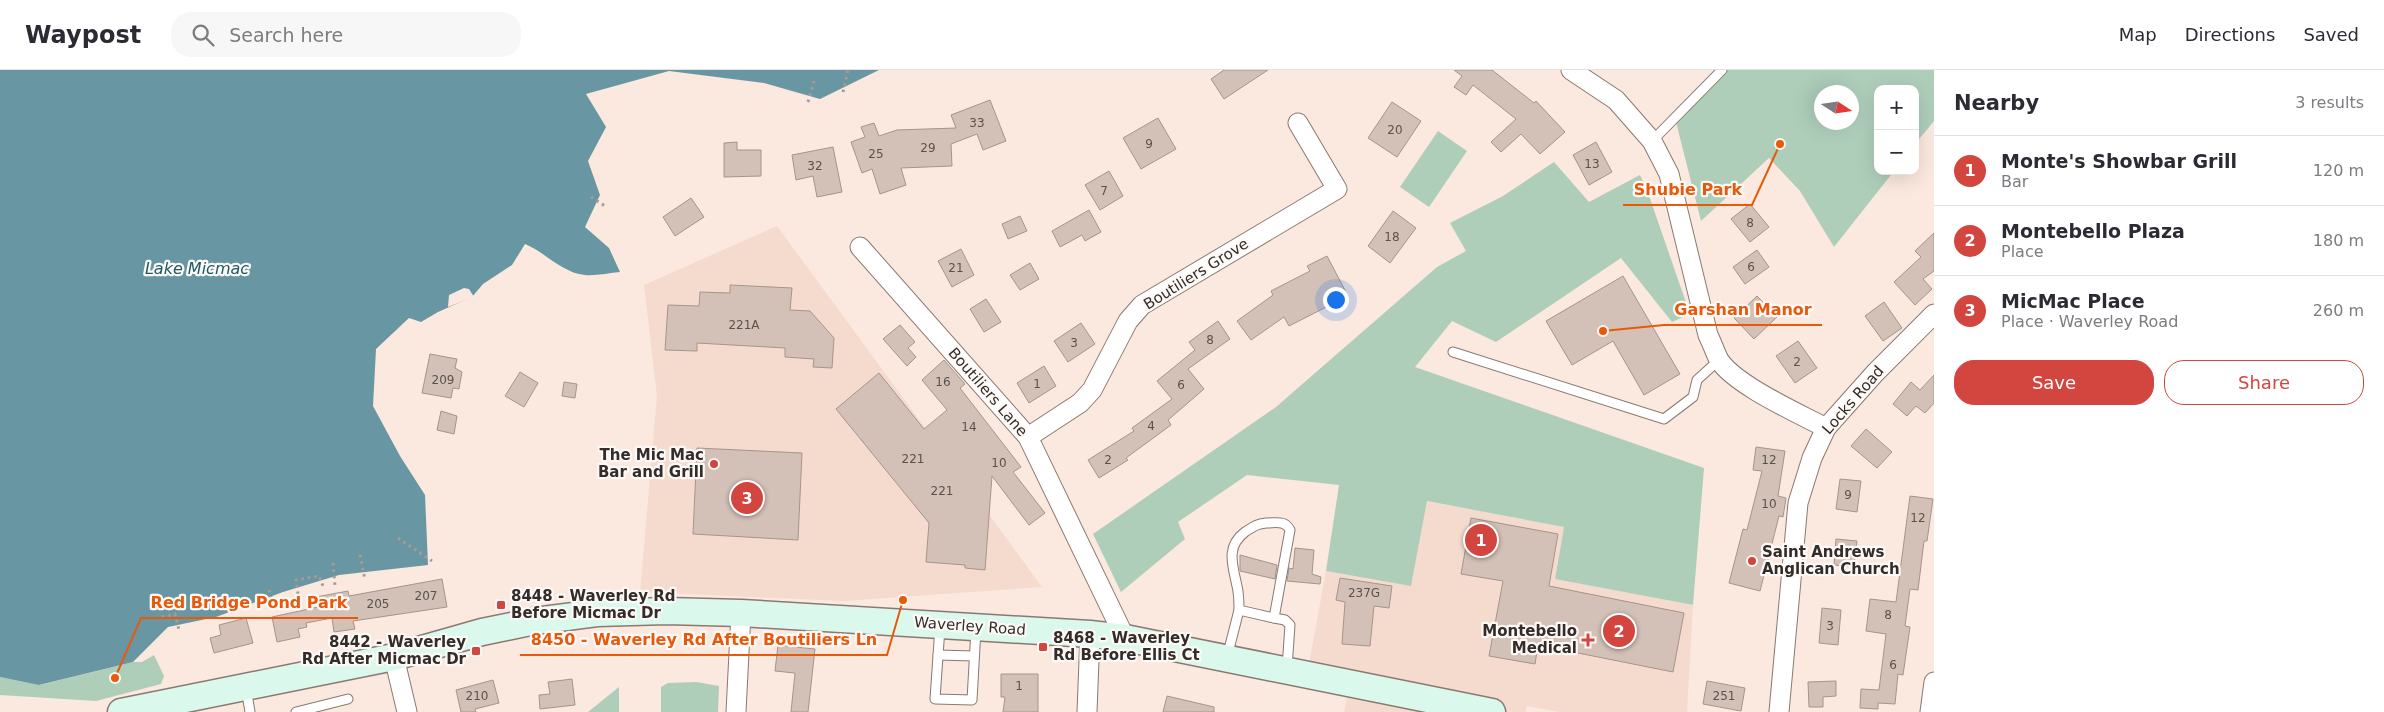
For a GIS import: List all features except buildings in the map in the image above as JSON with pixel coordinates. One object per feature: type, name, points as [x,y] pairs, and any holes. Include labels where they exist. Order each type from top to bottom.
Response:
[{"type":"main road","name":"Waverley Road","points":[[121,712],[164,708],[247,705],[394,656],[482,632],[535,621],[597,613],[659,611],[742,612],[1090,634],[1125,638],[1492,712]]},
{"type":"street","points":[[1571,70],[1616,100],[1652,141],[1669,174],[1708,335],[1719,360],[1728,370],[1750,386],[1826,428]]},
{"type":"street","name":"Boutiliers Grove","points":[[1028,437],[1080,403],[1092,390],[1128,321],[1142,305],[1336,189],[1298,123]]},
{"type":"street","name":"Boutiliers Lane","points":[[860,247],[1028,437],[1125,638]]},
{"type":"street","name":"Locks Road","points":[[1779,712],[1798,503],[1812,458],[1826,428],[1876,373],[1934,314]]},
{"type":"street","points":[[736,712],[742,612]]},
{"type":"street","points":[[1087,712],[1090,634]]},
{"type":"street","points":[[394,656],[407,712]]},
{"type":"street","points":[[1930,712],[1934,682]]},
{"type":"lane","points":[[1652,141],[1722,70]]},
{"type":"lane","points":[[1453,352],[1664,419],[1693,397],[1697,380],[1719,360]]},
{"type":"lane","points":[[1226,658],[1239,610],[1238,587],[1232,565],[1232,550],[1239,537],[1256,524],[1282,522],[1290,530],[1274,618]]},
{"type":"lane","points":[[1239,610],[1286,620],[1290,624],[1287,671]]},
{"type":"lane","points":[[940,624],[935,699],[972,700],[976,627]]},
{"type":"lane","points":[[938,655],[974,656]]},
{"type":"lane","points":[[296,712],[348,699]]},
{"type":"path","points":[[843,92],[848,70]]},
{"type":"path","points":[[808,102],[814,81]]},
{"type":"path","points":[[591,197],[605,206]]},
{"type":"path","points":[[398,538],[432,561]]},
{"type":"path","points":[[360,555],[365,580]]},
{"type":"path","points":[[333,563],[335,586]]},
{"type":"path","points":[[298,594],[296,580],[318,576],[323,586]]},
{"type":"path","points":[[269,590],[274,606]]},
{"type":"path","points":[[162,617],[175,614],[179,630]]},
{"type":"shaded area","points":[[777,226],[1042,587],[844,601],[640,592],[657,396],[644,285]]},
{"type":"shaded area","points":[[1426,501],[1564,527],[1555,579],[1693,605],[1687,712],[1560,712],[1527,706],[1525,712],[1344,712],[1352,672],[1309,664],[1326,571],[1411,586]]},
{"type":"green space","points":[[1718,70],[1934,70],[1934,121],[1919,139],[1919,85],[1874,85],[1874,175],[1891,175],[1834,247],[1800,191],[1769,158],[1701,221],[1674,114],[1678,121],[1704,93]]},
{"type":"green space","points":[[1438,131],[1467,151],[1429,207],[1400,187]]},
{"type":"green space","points":[[1554,162],[1589,202],[1640,175],[1647,190],[1690,314],[1672,322],[1621,258],[1496,342],[1452,321],[1415,367],[1704,468],[1693,605],[1555,579],[1564,527],[1427,501],[1411,586],[1326,571],[1339,485],[1247,475],[1178,522],[1185,539],[1121,592],[1093,534],[1276,407],[1437,267],[1466,251],[1450,223],[1503,196]]},
{"type":"green space","points":[[154,655],[164,676],[161,684],[96,701],[0,695],[0,677],[40,685],[133,662],[142,662]]},
{"type":"green space","points":[[696,682],[719,686],[718,712],[661,712],[661,687],[668,683]]},
{"type":"green space","points":[[619,687],[619,712],[588,712]]},
{"type":"water","name":"Lake Micmac","points":[[0,70],[879,70],[820,99],[764,83],[669,71],[586,94],[606,127],[588,161],[600,195],[585,227],[609,248],[620,272],[594,275],[577,273],[561,266],[525,244],[512,265],[483,284],[472,297],[421,322],[409,318],[376,349],[373,406],[400,456],[425,495],[428,565],[339,575],[283,592],[216,617],[168,627],[133,662],[39,685],[0,677]]},
{"type":"pier","points":[[464,288],[469,289],[474,297],[448,307],[449,295]]},
{"type":"place","name":"Shubie Park","points":[[1780,144]]},
{"type":"place","name":"Garshan Manor","points":[[1603,331]]},
{"type":"place","name":"The Mic Mac Bar and Grill","points":[[714,464]]},
{"type":"place","name":"MicMac Place","points":[[747,498]]},
{"type":"place","name":"Monte's Showbar Grill","points":[[1481,540]]},
{"type":"place","name":"Saint Andrews Anglican Church","points":[[1752,561]]},
{"type":"place","name":"8450 - Waverley Rd After Boutiliers Ln","points":[[903,600]]},
{"type":"place","name":"8448 - Waverley Rd Before Micmac Dr","points":[[501,605]]},
{"type":"place","name":"Montebello Plaza","points":[[1619,631]]},
{"type":"place","name":"Montebello Medical","points":[[1588,640]]},
{"type":"place","name":"8468 - Waverley Rd Before Ellis Ct","points":[[1043,647]]},
{"type":"place","name":"8442 - Waverley Rd After Micmac Dr","points":[[476,651]]},
{"type":"place","name":"Red Bridge Pond Park","points":[[115,678]]}]
